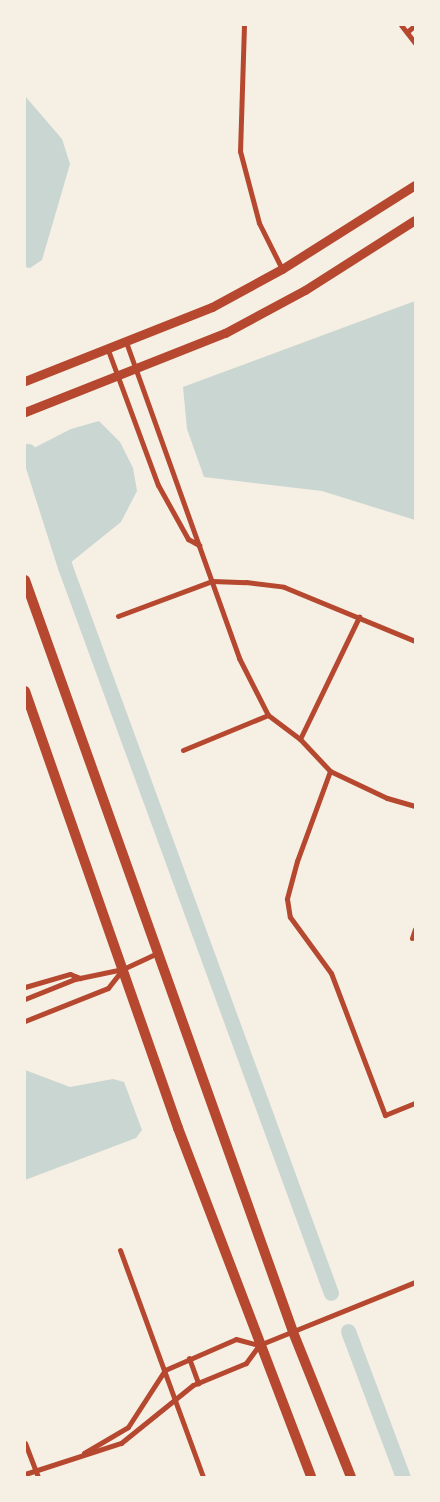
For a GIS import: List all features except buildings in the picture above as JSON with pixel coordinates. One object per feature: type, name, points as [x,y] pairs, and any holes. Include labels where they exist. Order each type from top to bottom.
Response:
[{"type":"main road","points":[[25,580],[294,1332],[351,1477]]},
{"type":"main road","points":[[25,692],[259,1345],[311,1477]]},
{"type":"street","points":[[244,25],[240,151],[259,223],[282,269]]},
{"type":"street","points":[[401,25],[415,43]]},
{"type":"street","points":[[407,32],[415,26]]},
{"type":"street","points":[[25,381],[108,350],[212,307],[282,269],[415,185]]},
{"type":"street","points":[[25,412],[137,369],[233,329],[415,220]]},
{"type":"street","points":[[126,342],[239,658],[268,715],[300,739],[330,770],[387,798],[415,806]]},
{"type":"street","points":[[108,350],[116,377],[145,443],[158,485],[188,539],[199,545]]},
{"type":"street","points":[[118,616],[212,581],[284,587],[415,641]]},
{"type":"street","points":[[300,739],[359,617]]},
{"type":"street","points":[[183,750],[268,715]]},
{"type":"street","points":[[330,770],[287,899],[290,917],[331,973],[385,1115],[415,1103]]},
{"type":"street","points":[[412,938],[415,929]]},
{"type":"street","points":[[25,999],[80,978],[123,969],[158,953]]},
{"type":"street","points":[[25,1021],[108,988],[123,969]]},
{"type":"street","points":[[25,987],[70,974],[80,978]]},
{"type":"street","points":[[120,1250],[203,1477]]},
{"type":"street","points":[[84,1453],[92,1454],[128,1439],[175,1398],[198,1383],[246,1363],[259,1345],[415,1282]]},
{"type":"street","points":[[25,1474],[84,1453],[128,1427],[165,1370],[236,1339],[259,1345]]},
{"type":"street","points":[[189,1358],[198,1383]]},
{"type":"street","points":[[25,1443],[38,1477]]},
{"type":"shaded area","points":[[25,96],[62,139],[70,164],[42,260],[30,268],[25,267]]},
{"type":"shaded area","points":[[415,301],[415,520],[322,491],[204,477],[187,429],[183,387]]},
{"type":"shaded area","points":[[99,421],[120,442],[133,468],[137,491],[121,522],[65,567],[28,451],[71,429]]},
{"type":"shaded area","points":[[25,1070],[70,1087],[113,1079],[124,1082],[142,1130],[136,1138],[25,1180]]},
{"type":"waterway","points":[[28,451],[65,567],[331,1293]]},
{"type":"waterway","points":[[348,1331],[403,1477]]}]
